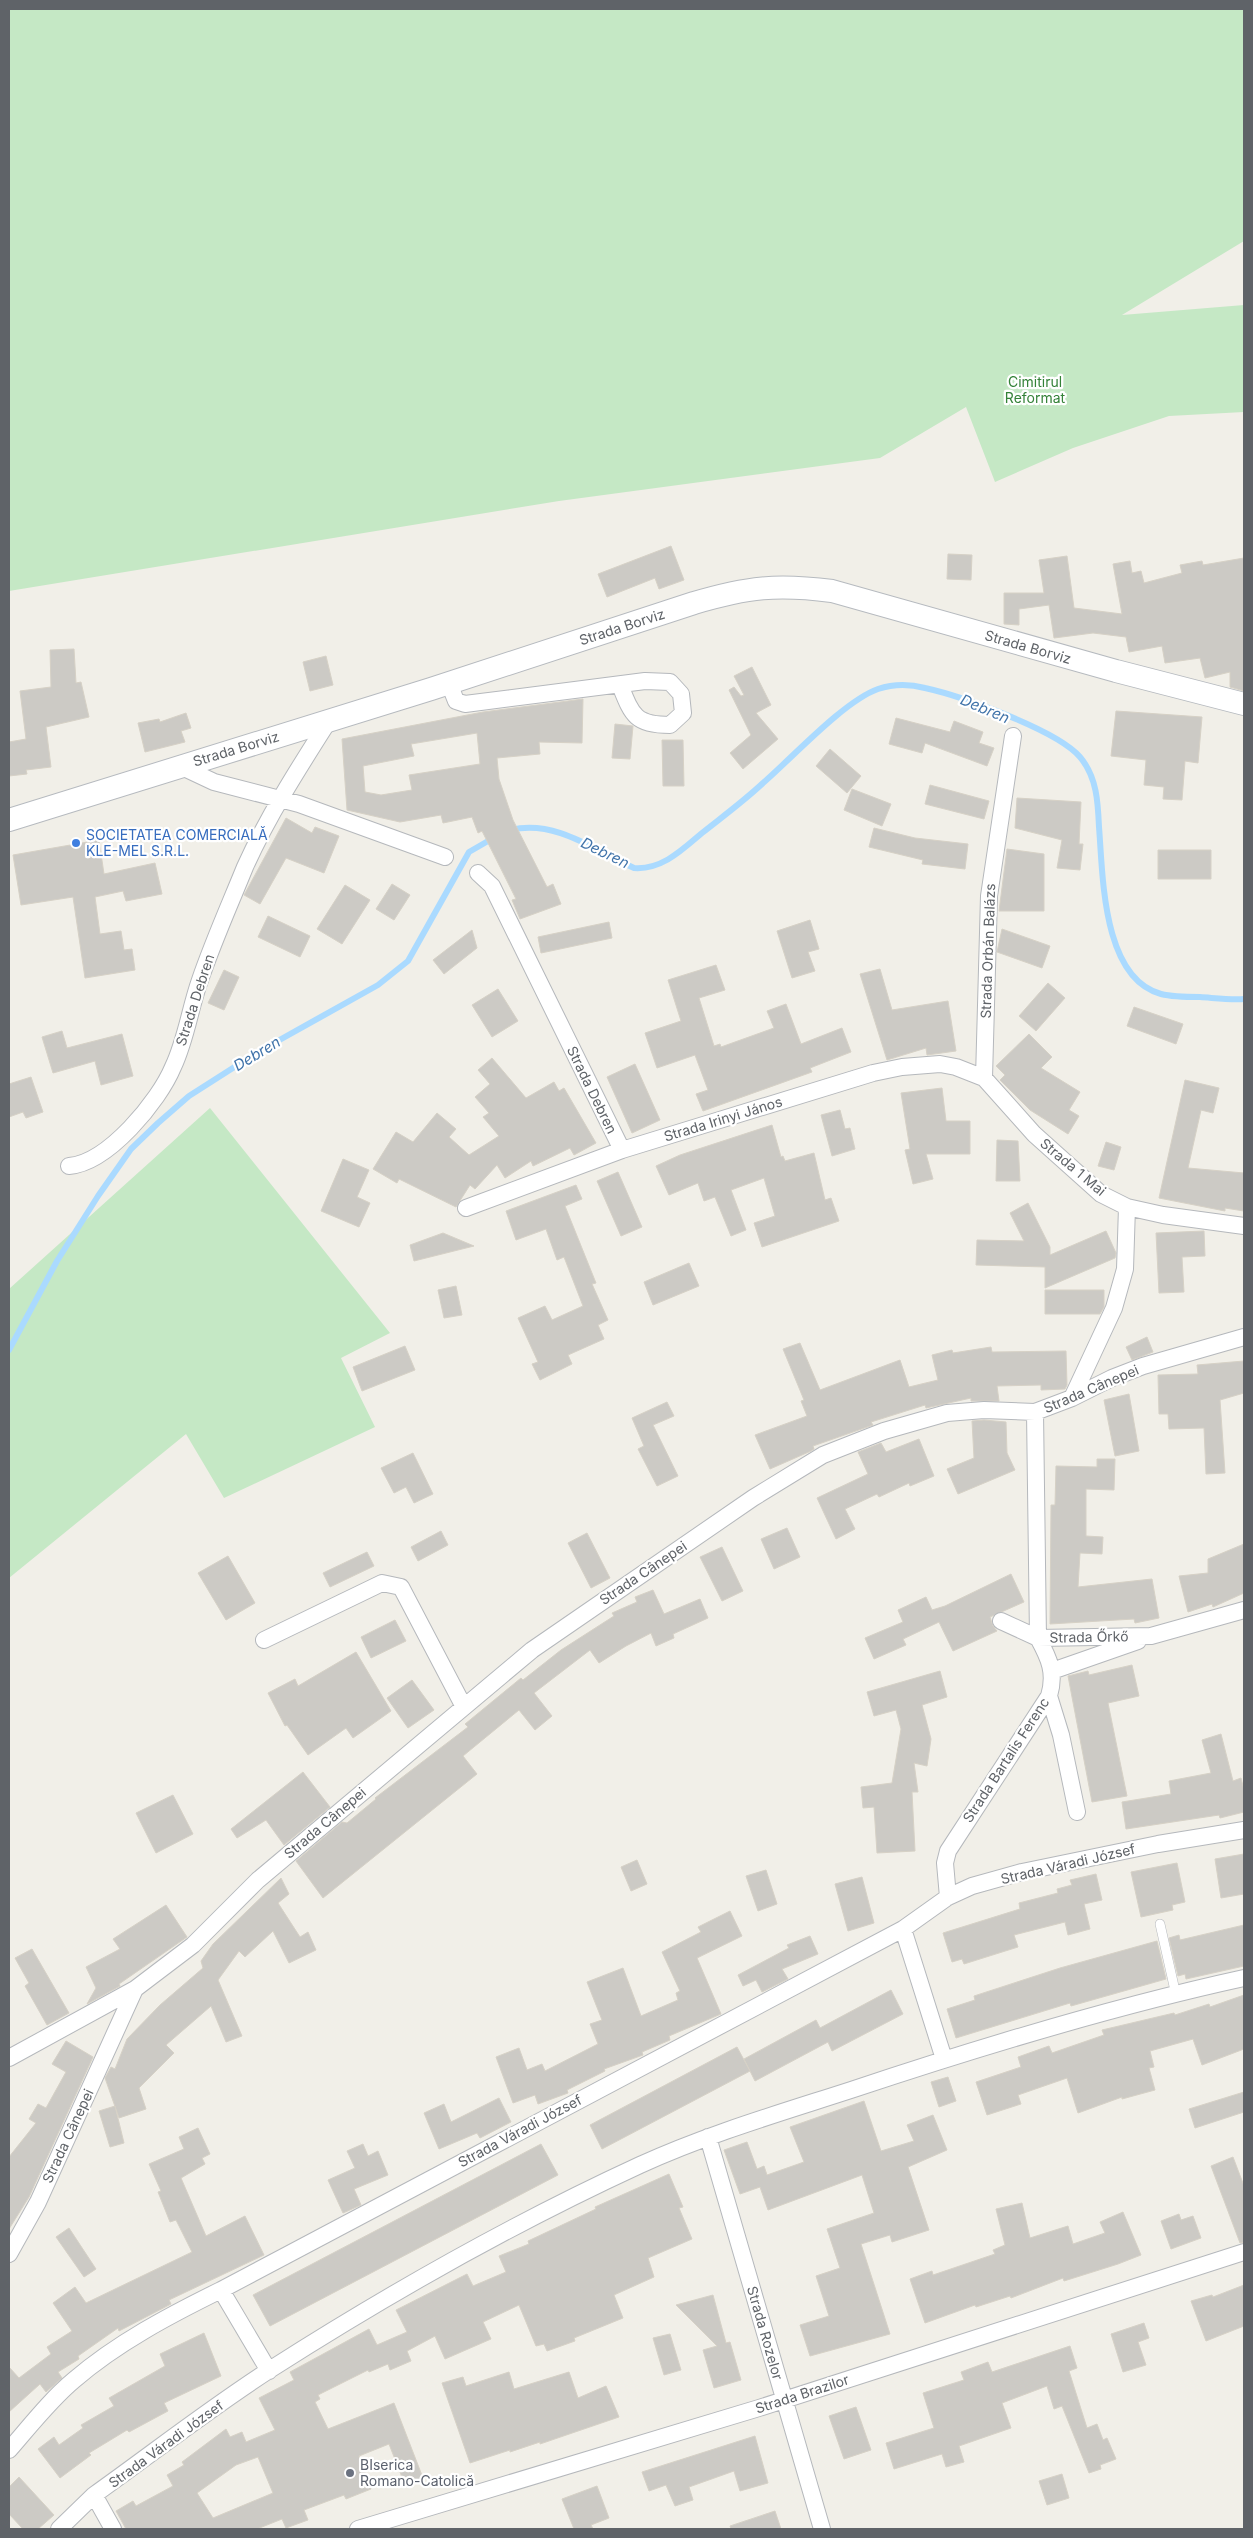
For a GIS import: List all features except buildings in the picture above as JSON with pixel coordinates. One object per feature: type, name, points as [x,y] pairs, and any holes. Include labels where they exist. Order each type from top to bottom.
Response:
[{"type":"main road","name":"Strada Borviz","points":[[9,820],[328,722],[728,593],[763,587],[798,587],[832,592],[1116,671],[1244,704]]},
{"type":"street","points":[[449,683],[456,701],[465,704],[620,685]]},
{"type":"street","name":"Strada Debren","points":[[69,1166],[81,1165],[105,1151],[139,1118],[174,1067],[200,979],[246,866],[280,798],[328,722]]},
{"type":"street","name":"Strada Orbán Balázs","points":[[984,1078],[989,896],[1013,736]]},
{"type":"street","points":[[180,766],[214,782],[280,798],[446,857]]},
{"type":"street","name":"Strada Debren","points":[[478,873],[492,886],[622,1150]]},
{"type":"street","name":"Strada Irinyi János","points":[[466,1208],[622,1150],[873,1073],[902,1067],[940,1064],[956,1067],[984,1078]]},
{"type":"street","name":"Strada 1 Mai","points":[[984,1078],[1034,1134],[1101,1194],[1127,1207],[1163,1215],[1244,1226]]},
{"type":"street","points":[[1072,1398],[1114,1308],[1126,1269],[1127,1207]]},
{"type":"street","name":"Strada Cânepei","points":[[9,2058],[135,1988],[193,1945],[258,1880],[532,1650],[753,1498],[823,1456],[884,1430],[947,1413],[984,1410],[1035,1412],[1072,1398],[1112,1378],[1143,1366],[1244,1337]]},
{"type":"street","name":"Strada Bartalis Ferenc","points":[[948,1897],[944,1863],[948,1851],[1049,1696],[1052,1686],[1051,1662],[1038,1638],[1035,1412]]},
{"type":"street","points":[[264,1640],[382,1583],[392,1583],[401,1587],[464,1707]]},
{"type":"street","name":"Strada Őrkő","points":[[1052,1671],[1151,1636],[1244,1610]]},
{"type":"street","name":"Strada Őrkő","points":[[1001,1621],[1038,1638],[1151,1636]]},
{"type":"street","points":[[1049,1696],[1061,1736],[1078,1812]]},
{"type":"street","name":"Strada Váradi József","points":[[9,2450],[73,2381],[104,2356],[185,2308],[903,1929],[948,1897],[972,1886],[1022,1872],[1158,1844],[1244,1830]]},
{"type":"street","points":[[903,1929],[944,2059]]},
{"type":"street","name":"Strada Váradi József","points":[[113,2529],[94,2495],[269,2371],[444,2264],[634,2168],[708,2137],[944,2059],[1067,2023],[1244,1978]]},
{"type":"street","name":"Strada Cânepei","points":[[9,2254],[38,2202],[135,1988]]},
{"type":"street","name":"Strada Rozelor","points":[[708,2137],[822,2529]]},
{"type":"street","name":"Strada Brazilor","points":[[358,2529],[784,2400],[1244,2252]]},
{"type":"street","points":[[221,2290],[269,2371]]},
{"type":"street","points":[[59,2529],[94,2495]]},
{"type":"lane","points":[[1160,1924],[1176,1994]]},
{"type":"green space","name":"Cimitirul Reformat","points":[[9,9],[1244,9],[1244,241],[1122,315],[1244,305],[1244,412],[1169,416],[1073,448],[995,482],[966,407],[880,458],[559,501],[9,591]]},
{"type":"green space","points":[[210,1108],[390,1333],[341,1358],[375,1427],[224,1498],[186,1434],[9,1578],[9,1289]]},
{"type":"waterway","name":"Debren","points":[[511,830],[527,828],[559,832],[634,868],[654,866],[671,858],[741,803],[834,717],[864,695],[884,687],[896,685],[925,688],[984,706],[1030,725],[1068,747],[1086,765],[1096,791],[1102,871],[1109,922],[1117,947],[1127,968],[1142,984],[1161,994],[1170,996],[1244,999]]},
{"type":"waterway","name":"Debren","points":[[9,1350],[57,1261],[98,1196],[131,1149],[189,1096],[258,1052],[378,985],[408,961],[469,852],[495,837]]},
{"type":"place","name":"SOCIETATEA COMERCIALĂ KLE-MEL S.R.L.","points":[[76,843]]},
{"type":"place","name":"BIserica Romano-Catolică","points":[[350,2473]]}]
